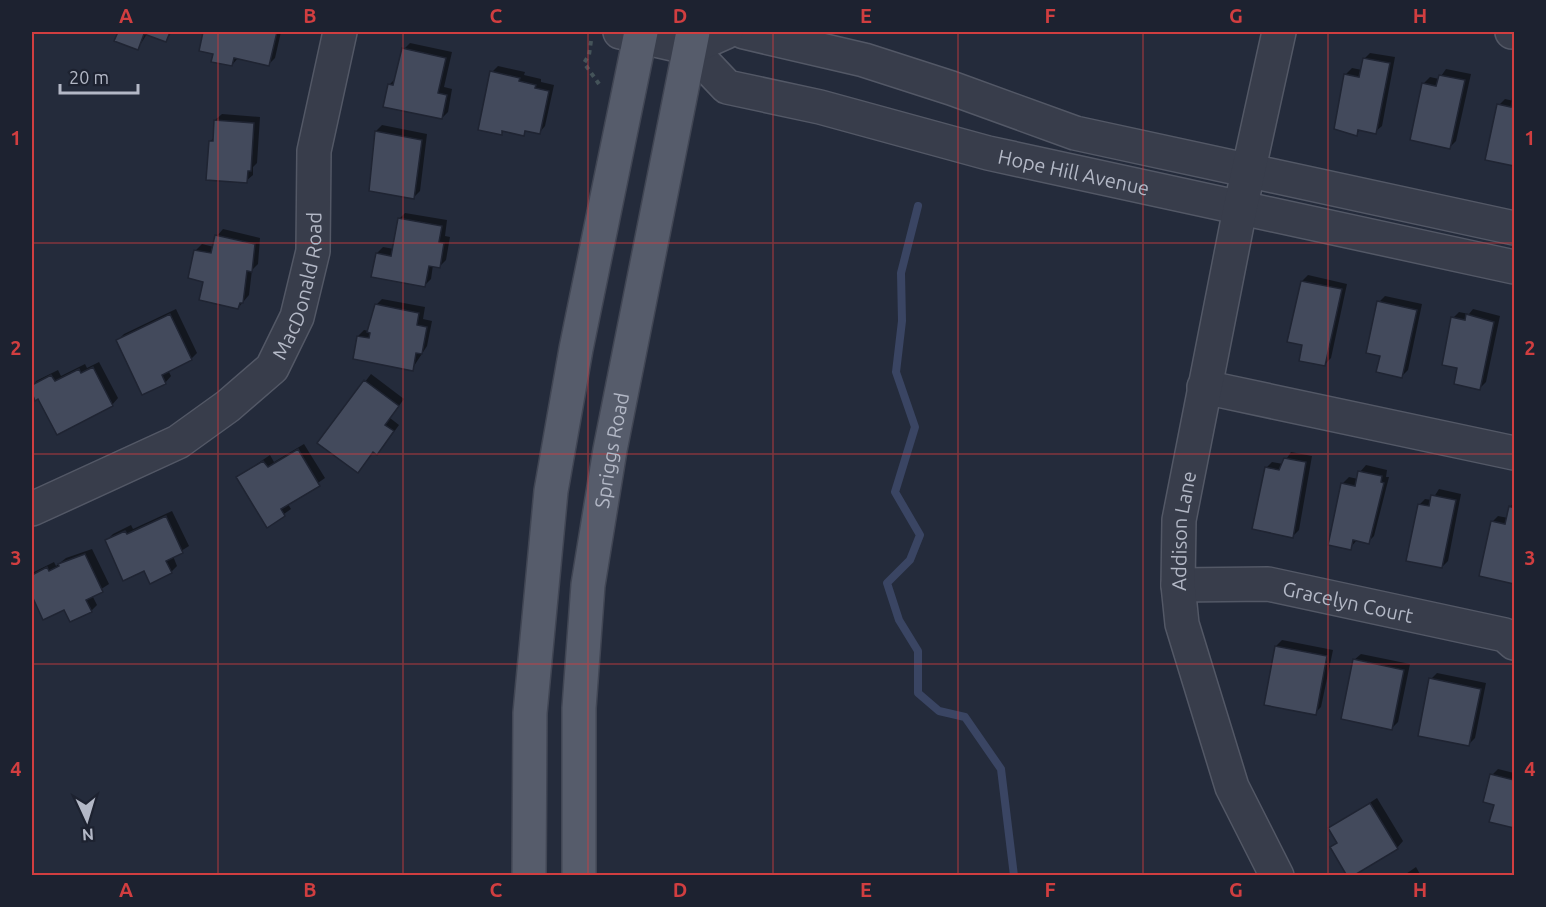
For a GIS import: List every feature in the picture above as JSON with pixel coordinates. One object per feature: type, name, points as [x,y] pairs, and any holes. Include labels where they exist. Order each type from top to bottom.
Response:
[{"type":"main road","points":[[529,876],[530,713],[551,491],[633,33]]},
{"type":"main road","name":"Spriggs Road","points":[[579,876],[579,708],[588,585],[610,450],[692,40]]},
{"type":"street","name":"MacDonald Road","points":[[32,509],[178,442],[228,406],[272,368],[297,317],[314,251],[314,151],[340,32]]},
{"type":"street","points":[[633,33],[692,40],[726,32]]},
{"type":"street","name":"Hope Hill Avenue","points":[[744,32],[864,60],[951,88],[1075,133],[1515,228]]},
{"type":"street","name":"Addison Lane","points":[[1277,876],[1232,787],[1182,624],[1178,585],[1179,520],[1240,209],[1279,32]]},
{"type":"street","name":"Hope Hill Avenue","points":[[692,40],[727,87],[831,110],[988,153],[1515,267]]},
{"type":"street","points":[[1204,387],[1515,453]]},
{"type":"street","name":"Gracelyn Court","points":[[1178,585],[1268,584],[1505,635],[1515,644]]},
{"type":"path","points":[[584,63],[589,55]]},
{"type":"building","points":[[118,32],[170,32],[166,42],[144,34],[138,50],[114,41]]},
{"type":"building","points":[[203,32],[277,32],[269,66],[234,58],[232,66],[211,62],[213,54],[199,51]]},
{"type":"building","points":[[402,48],[446,58],[438,93],[447,95],[442,119],[383,107],[388,84],[393,85]]},
{"type":"building","points":[[1363,58],[1390,63],[1376,134],[1358,130],[1357,136],[1334,129],[1344,74],[1359,77]]},
{"type":"building","points":[[490,71],[520,78],[519,81],[549,91],[540,134],[525,131],[524,136],[502,131],[502,135],[478,130]]},
{"type":"building","points":[[1439,75],[1465,80],[1450,149],[1410,140],[1422,83],[1436,86]]},
{"type":"building","points":[[1514,91],[1514,166],[1485,160],[1497,104],[1511,107]]},
{"type":"building","points":[[214,120],[254,123],[251,171],[248,171],[247,183],[206,180],[209,141],[213,141]]},
{"type":"building","points":[[375,131],[422,140],[414,199],[369,191]]},
{"type":"building","points":[[398,218],[442,226],[439,242],[444,243],[440,268],[429,266],[425,287],[371,277],[376,253],[391,256]]},
{"type":"building","points":[[215,235],[255,244],[252,272],[247,271],[243,303],[240,303],[238,309],[199,300],[203,282],[188,278],[194,250],[211,253]]},
{"type":"building","points":[[1301,281],[1342,289],[1325,366],[1299,361],[1302,345],[1287,342]]},
{"type":"building","points":[[1377,301],[1417,310],[1402,378],[1376,372],[1380,356],[1366,353]]},
{"type":"building","points":[[375,304],[419,313],[417,325],[427,327],[422,354],[416,353],[413,371],[353,359],[357,336],[369,338],[370,333],[367,332]]},
{"type":"building","points":[[170,314],[192,360],[162,375],[166,384],[142,395],[116,340]]},
{"type":"building","points":[[1466,314],[1494,322],[1480,390],[1454,384],[1457,368],[1442,365],[1451,317],[1465,320]]},
{"type":"building","points":[[93,367],[113,406],[57,435],[38,399],[35,401],[32,385],[51,375],[55,381],[79,369],[81,373]]},
{"type":"building","points":[[364,380],[399,406],[385,425],[394,431],[377,455],[373,452],[358,473],[317,443]]},
{"type":"building","points":[[298,449],[320,486],[281,509],[285,516],[267,528],[236,477],[263,461],[268,467]]},
{"type":"building","points":[[1284,458],[1306,462],[1293,538],[1252,529],[1265,467],[1279,470]]},
{"type":"building","points":[[1358,471],[1382,476],[1381,482],[1384,483],[1369,544],[1353,540],[1351,550],[1328,545],[1341,483],[1355,486]]},
{"type":"building","points":[[1431,495],[1456,500],[1442,568],[1406,561],[1418,504],[1429,506]]},
{"type":"building","points":[[1509,506],[1514,508],[1514,584],[1479,576],[1491,521],[1505,524]]},
{"type":"building","points":[[166,516],[183,553],[166,561],[172,573],[150,584],[144,571],[123,581],[105,540],[125,531],[127,534]]},
{"type":"building","points":[[85,554],[103,592],[86,600],[92,612],[70,622],[64,610],[43,620],[32,596],[32,575],[47,567],[49,571],[59,566],[58,564]]},
{"type":"building","points":[[1275,646],[1327,656],[1316,715],[1264,705]]},
{"type":"building","points":[[1353,659],[1404,670],[1392,730],[1341,719]]},
{"type":"building","points":[[1429,678],[1481,689],[1469,746],[1418,736]]},
{"type":"building","points":[[1490,774],[1514,780],[1514,828],[1489,822],[1494,805],[1483,802]]},
{"type":"building","points":[[1370,803],[1398,849],[1353,876],[1347,876],[1330,847],[1337,843],[1328,828]]},
{"type":"waterway","points":[[918,206],[901,273],[902,321],[896,372],[915,427],[895,492],[920,535],[910,560],[887,583],[899,620],[918,651],[918,693],[939,711],[965,717],[1001,769],[1014,876]]}]
